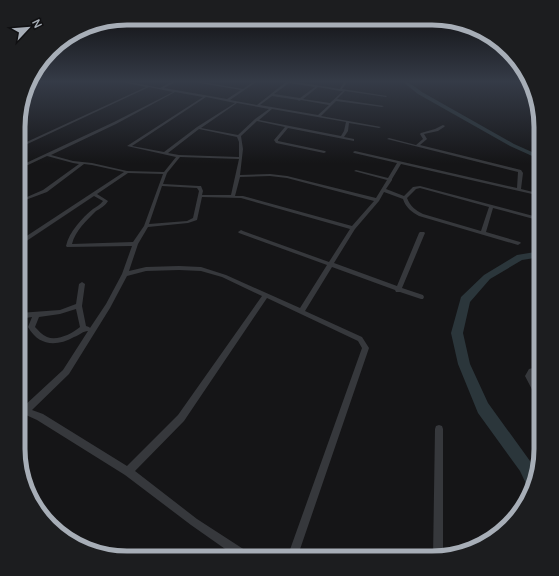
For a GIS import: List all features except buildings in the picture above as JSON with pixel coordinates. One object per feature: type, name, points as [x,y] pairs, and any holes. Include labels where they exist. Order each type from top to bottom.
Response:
[{"type":"street","points":[[25,144],[101,109]]},
{"type":"street","points":[[25,164],[115,123],[142,109]]},
{"type":"street","points":[[186,109],[129,144],[129,146],[179,156],[240,158]]},
{"type":"street","points":[[166,153],[198,128],[227,109]]},
{"type":"street","points":[[239,136],[271,109]]},
{"type":"street","points":[[276,109],[379,127]]},
{"type":"street","points":[[318,117],[326,109]]},
{"type":"street","points":[[256,120],[353,140]]},
{"type":"street","points":[[342,137],[346,131],[348,122]]},
{"type":"street","points":[[287,126],[276,140],[277,142],[324,152]]},
{"type":"street","points":[[417,146],[425,139],[422,134],[425,132],[436,132],[443,126]]},
{"type":"street","points":[[198,128],[239,136]]},
{"type":"street","points":[[233,196],[238,176],[242,147],[242,142],[239,136]]},
{"type":"street","points":[[389,139],[520,171],[519,189]]},
{"type":"street","points":[[355,152],[534,193]]},
{"type":"street","points":[[47,155],[69,161],[127,172],[165,174]]},
{"type":"street","points":[[25,409],[66,372],[108,306],[125,274],[135,244],[146,226],[165,174],[179,156]]},
{"type":"street","points":[[301,312],[332,265],[353,228],[377,200],[400,162]]},
{"type":"street","points":[[25,199],[45,191],[83,163]]},
{"type":"street","points":[[356,171],[390,180]]},
{"type":"street","points":[[25,240],[60,215],[95,195],[127,172]]},
{"type":"street","points":[[238,176],[270,175],[377,200]]},
{"type":"street","points":[[146,226],[192,221],[195,219],[201,191],[200,187],[160,185]]},
{"type":"street","points":[[405,198],[415,188],[420,188],[534,218]]},
{"type":"street","points":[[383,190],[405,198]]},
{"type":"street","points":[[95,195],[106,201],[94,211],[71,238],[69,246],[135,244]]},
{"type":"street","points":[[200,196],[233,196],[353,228]]},
{"type":"street","points":[[405,198],[410,209],[421,215],[518,243]]},
{"type":"street","points":[[483,232],[491,207]]},
{"type":"street","points":[[241,232],[398,290],[421,297]]},
{"type":"street","points":[[398,290],[422,234]]},
{"type":"street","points":[[125,274],[146,269],[201,269],[224,276],[360,339],[366,348],[294,551]]},
{"type":"street","points":[[36,315],[31,327],[37,334],[46,340],[56,340],[70,337],[78,333],[82,328],[79,306],[82,284]]},
{"type":"street","points":[[128,472],[181,418],[265,296]]},
{"type":"street","points":[[25,316],[60,312],[79,306]]},
{"type":"street","points":[[82,328],[92,331]]},
{"type":"street","points":[[534,370],[529,376],[534,385]]},
{"type":"street","points":[[25,414],[40,417],[128,472],[194,522],[237,551]]},
{"type":"street","points":[[438,551],[439,429]]},
{"type":"waterway","points":[[448,109],[512,145],[534,155]]},
{"type":"waterway","points":[[530,477],[525,466],[483,408],[464,364],[457,333],[465,300],[487,277],[520,257],[534,255]]}]
